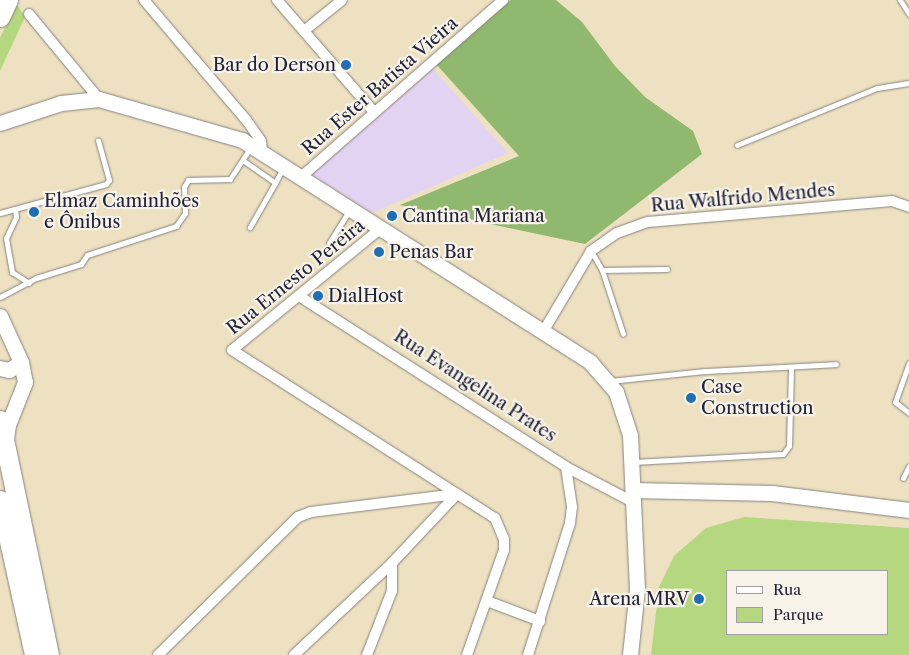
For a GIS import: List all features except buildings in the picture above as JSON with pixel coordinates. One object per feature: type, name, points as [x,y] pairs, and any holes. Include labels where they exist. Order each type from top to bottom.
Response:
[{"type":"highway","points":[[0,17],[8,0]]},
{"type":"highway","points":[[0,420],[49,655]]},
{"type":"highway","points":[[0,500],[34,655]]},
{"type":"street","points":[[144,0],[246,121],[261,142],[257,148]]},
{"type":"street","points":[[277,0],[374,112]]},
{"type":"street","points":[[304,31],[342,0]]},
{"type":"street","name":"Rua Ester Batista Vieira","points":[[301,177],[503,0]]},
{"type":"street","points":[[29,14],[99,99]]},
{"type":"street","points":[[0,123],[61,104],[99,99],[242,140],[284,165],[380,229],[590,362],[609,382],[627,421],[632,462],[637,590],[630,655]]},
{"type":"street","name":"Rua Walfrido Mendes","points":[[543,332],[590,251],[617,233],[648,222],[892,202],[909,207]]},
{"type":"street","name":"Rua Ernesto Pereira","points":[[380,229],[232,350],[457,494]]},
{"type":"street","name":"Rua Evangelina Prates","points":[[299,296],[566,467],[633,496],[772,493],[909,510]]},
{"type":"street","points":[[0,316],[21,362],[24,392],[8,424],[6,444]]},
{"type":"street","points":[[0,368],[9,370],[21,362]]},
{"type":"street","points":[[528,655],[570,524],[572,507],[566,467]]},
{"type":"street","points":[[294,655],[392,563],[457,494]]},
{"type":"street","points":[[158,655],[249,562],[298,517],[327,509],[457,494],[495,518],[504,539],[499,570],[466,655]]},
{"type":"street","points":[[367,655],[392,591],[392,563]]},
{"type":"street","points":[[487,601],[540,621]]},
{"type":"lane","points":[[900,0],[909,14]]},
{"type":"lane","points":[[738,145],[877,88],[909,82]]},
{"type":"lane","points":[[0,213],[106,184],[109,180],[98,140]]},
{"type":"lane","points":[[0,297],[29,283],[81,264],[87,255],[176,226],[185,213],[184,188],[188,180],[230,179],[257,148]]},
{"type":"lane","points":[[244,161],[275,182]]},
{"type":"lane","points":[[250,227],[284,165]]},
{"type":"lane","points":[[15,209],[16,217],[6,238],[12,272],[29,283]]},
{"type":"lane","points":[[330,243],[350,209]]},
{"type":"lane","points":[[590,251],[602,270],[623,334]]},
{"type":"lane","points":[[602,270],[667,269]]},
{"type":"lane","points":[[909,363],[895,402],[909,413]]},
{"type":"lane","points":[[609,382],[704,371],[836,364]]},
{"type":"lane","points":[[632,462],[783,454],[789,446],[791,367]]},
{"type":"lane","points":[[903,478],[909,466]]},
{"type":"shaded area","points":[[431,67],[508,153],[372,213],[311,174]]},
{"type":"green space","points":[[511,0],[556,0],[582,22],[615,66],[645,97],[693,131],[702,154],[585,244],[400,205],[519,156],[436,64]]},
{"type":"green space","points":[[16,3],[25,17],[0,71],[0,38]]},
{"type":"green space","name":"Arena MRV","points":[[744,517],[909,528],[909,655],[651,655],[659,587],[674,556],[706,528]]},
{"type":"place","name":"Bar do Derson","points":[[346,65]]},
{"type":"place","name":"Elmaz Caminhões e Ônibus","points":[[34,212]]},
{"type":"place","name":"Cantina Mariana","points":[[392,216]]},
{"type":"place","name":"Penas Bar","points":[[379,252]]},
{"type":"place","name":"DialHost","points":[[318,296]]},
{"type":"place","name":"Case Construction","points":[[691,398]]},
{"type":"place","name":"Arena MRV","points":[[699,599]]}]
